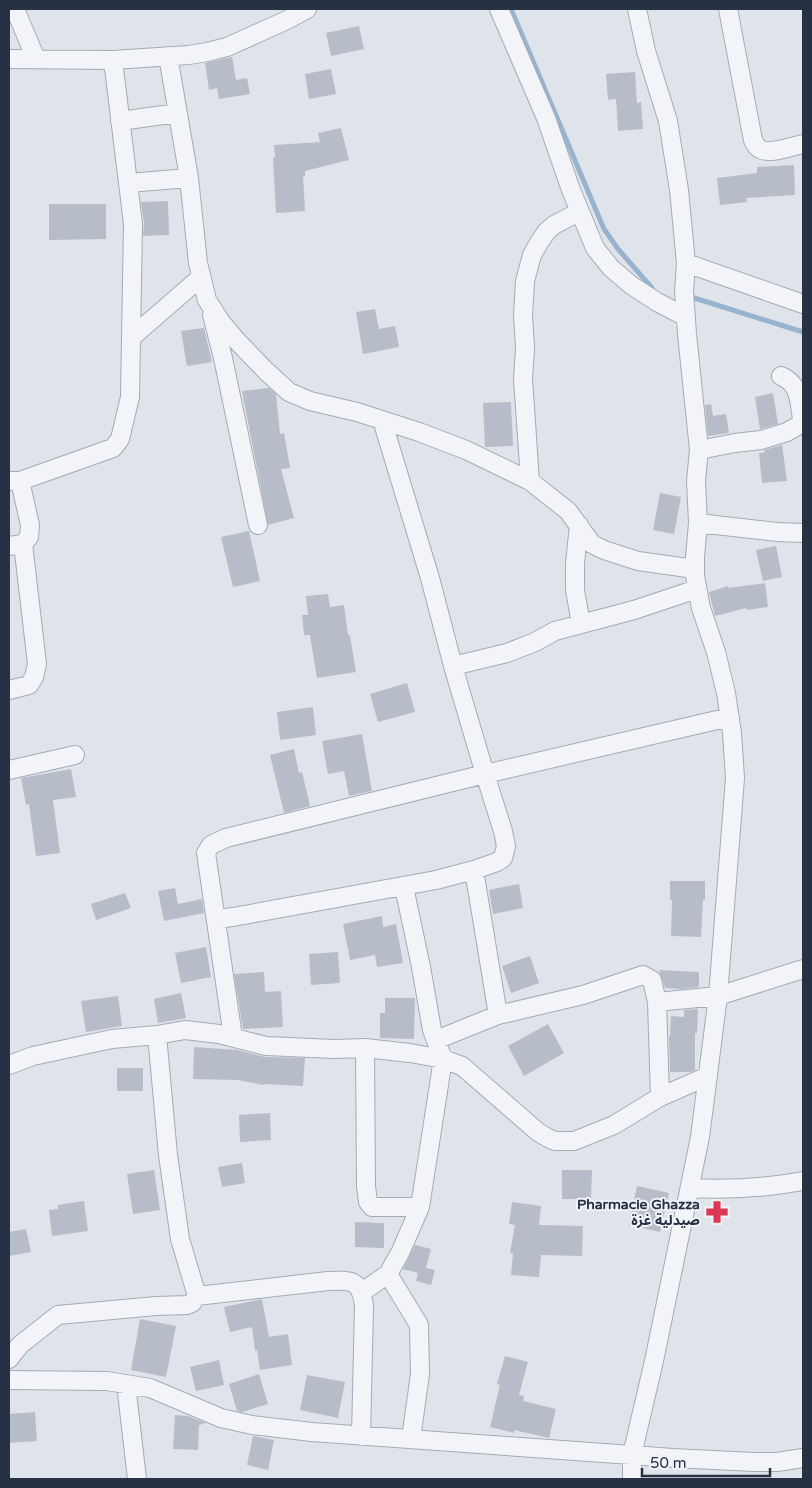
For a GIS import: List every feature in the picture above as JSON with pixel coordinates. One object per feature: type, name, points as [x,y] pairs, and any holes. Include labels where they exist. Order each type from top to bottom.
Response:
[{"type":"street","points":[[15,9],[36,59]]},
{"type":"street","points":[[9,59],[112,60],[189,55],[227,47],[307,9]]},
{"type":"street","points":[[499,9],[546,118],[570,190],[595,248],[611,268],[631,285],[657,302],[686,317]]},
{"type":"street","points":[[632,1479],[632,1454],[700,1137],[718,996],[735,778],[730,717],[716,652],[701,608],[695,576],[698,523],[696,481],[699,450],[684,291],[686,263],[679,190],[668,121],[646,51],[637,9]]},
{"type":"street","points":[[728,9],[753,140],[756,146],[760,150],[768,151],[803,144]]},
{"type":"street","points":[[168,56],[189,178],[201,277],[223,358],[258,525]]},
{"type":"street","points":[[9,690],[29,685],[34,677],[37,664],[16,545],[29,536],[30,525],[14,481],[113,448],[120,439],[130,397],[133,224],[112,60]]},
{"type":"street","points":[[120,120],[178,113]]},
{"type":"street","points":[[128,183],[189,178]]},
{"type":"street","points":[[530,481],[523,379],[525,281],[532,255],[547,231],[554,225],[579,212]]},
{"type":"street","points":[[686,263],[803,304]]},
{"type":"street","points":[[132,337],[201,277]]},
{"type":"street","points":[[207,300],[221,322],[237,341],[289,392],[310,400],[382,420],[466,450],[530,481],[568,511],[592,544],[604,550],[638,561],[695,569]]},
{"type":"street","points":[[699,450],[762,440],[787,432],[801,424],[802,419],[796,390],[792,383],[781,376]]},
{"type":"street","points":[[217,919],[404,887],[474,870],[503,858],[506,846],[484,774],[430,578],[382,420]]},
{"type":"street","points":[[698,523],[803,533]]},
{"type":"street","points":[[579,525],[575,563],[576,590],[581,624]]},
{"type":"street","points":[[454,666],[507,653],[535,642],[555,631],[634,610],[697,589]]},
{"type":"street","points":[[233,1037],[206,853],[211,846],[226,838],[484,774],[730,717]]},
{"type":"street","points":[[9,770],[75,755]]},
{"type":"street","points":[[474,870],[498,1015]]},
{"type":"street","points":[[362,1292],[388,1274],[400,1253],[420,1207],[443,1059],[432,1030],[404,887]]},
{"type":"street","points":[[657,1002],[718,996],[803,969]]},
{"type":"street","points":[[436,1040],[498,1015],[583,995],[643,975],[652,980],[657,1002],[660,1097]]},
{"type":"street","points":[[9,1065],[33,1056],[112,1039],[157,1035],[184,1030],[233,1037],[266,1046],[365,1048],[420,1054],[443,1059],[462,1066],[538,1132],[555,1141],[574,1142],[614,1125],[660,1097],[708,1076]]},
{"type":"street","points":[[9,1359],[20,1345],[58,1315],[156,1306],[187,1306],[192,1304],[197,1296],[180,1239],[168,1156],[157,1035]]},
{"type":"street","points":[[365,1048],[366,1186],[368,1202],[372,1207],[420,1207]]},
{"type":"street","points":[[690,1188],[722,1190],[803,1181]]},
{"type":"street","points":[[388,1274],[419,1325],[420,1374],[411,1439]]},
{"type":"street","points":[[197,1296],[341,1281],[356,1284],[362,1292],[364,1306],[361,1436]]},
{"type":"street","points":[[9,1380],[107,1381],[150,1388],[210,1414],[232,1421],[267,1427],[361,1436],[754,1462],[777,1462],[803,1458]]},
{"type":"street","points":[[126,1384],[137,1479]]},
{"type":"building","points":[[359,26],[364,49],[331,56],[326,33]]},
{"type":"building","points":[[232,57],[236,80],[247,78],[250,94],[219,99],[217,88],[209,90],[205,63]]},
{"type":"building","points":[[331,69],[336,94],[309,99],[305,74]]},
{"type":"building","points":[[635,72],[637,103],[641,102],[643,129],[618,131],[616,99],[608,100],[606,74]]},
{"type":"building","points":[[341,128],[349,160],[305,171],[305,176],[303,176],[305,211],[276,213],[274,145],[320,142],[318,133]]},
{"type":"building","points":[[794,165],[795,195],[746,198],[747,202],[720,205],[717,178],[757,173],[757,167]]},
{"type":"building","points":[[168,201],[169,235],[143,236],[144,223],[141,202]]},
{"type":"building","points":[[49,204],[106,204],[106,239],[49,240]]},
{"type":"building","points":[[375,309],[379,329],[395,326],[399,347],[363,354],[356,312]]},
{"type":"building","points":[[204,328],[212,362],[187,366],[181,331]]},
{"type":"building","points":[[269,388],[276,394],[280,434],[284,433],[290,468],[281,469],[294,518],[268,525],[242,391]]},
{"type":"building","points":[[773,393],[778,424],[760,429],[755,397]]},
{"type":"building","points":[[511,402],[513,446],[485,447],[483,403]]},
{"type":"building","points":[[711,404],[713,416],[726,414],[729,433],[708,436],[705,405]]},
{"type":"building","points":[[782,445],[787,481],[762,483],[759,453],[764,453],[764,450]]},
{"type":"building","points":[[660,493],[681,497],[674,534],[653,530]]},
{"type":"building","points":[[249,531],[260,581],[233,587],[221,537]]},
{"type":"building","points":[[776,546],[782,577],[763,581],[756,550]]},
{"type":"building","points":[[765,583],[768,607],[747,610],[746,608],[715,616],[709,592],[728,586],[728,588]]},
{"type":"building","points":[[328,594],[330,607],[344,605],[356,672],[317,678],[310,635],[304,635],[302,615],[308,615],[306,596]]},
{"type":"building","points":[[407,683],[415,712],[378,722],[370,694]]},
{"type":"building","points":[[313,707],[316,735],[280,740],[277,712]]},
{"type":"building","points":[[362,734],[372,791],[349,796],[344,771],[328,774],[322,741]]},
{"type":"building","points":[[294,749],[299,773],[302,772],[310,806],[284,813],[270,755]]},
{"type":"building","points":[[71,769],[76,797],[53,800],[60,853],[36,856],[29,804],[26,805],[21,778]]},
{"type":"building","points":[[670,881],[705,881],[701,937],[671,936],[672,900],[670,900]]},
{"type":"building","points":[[519,884],[523,908],[493,914],[489,890]]},
{"type":"building","points":[[175,888],[178,904],[202,899],[204,913],[164,921],[158,891]]},
{"type":"building","points":[[125,893],[131,908],[96,920],[91,904]]},
{"type":"building","points":[[382,916],[383,927],[396,924],[403,963],[377,967],[375,955],[350,960],[343,924]]},
{"type":"building","points":[[206,947],[211,977],[181,983],[175,953]]},
{"type":"building","points":[[338,952],[340,983],[311,985],[309,954]]},
{"type":"building","points":[[530,956],[539,983],[511,993],[502,966]]},
{"type":"building","points":[[659,970],[699,972],[699,987],[665,988]]},
{"type":"building","points":[[264,972],[265,992],[281,991],[283,1027],[243,1029],[234,974]]},
{"type":"building","points":[[181,993],[186,1018],[158,1023],[154,999]]},
{"type":"building","points":[[118,996],[122,1026],[86,1032],[81,1001]]},
{"type":"building","points":[[385,998],[415,998],[414,1039],[380,1038],[380,1013],[385,1013]]},
{"type":"building","points":[[698,1009],[697,1033],[695,1033],[695,1070],[691,1072],[670,1072],[669,1036],[671,1016],[684,1017],[684,1010]]},
{"type":"building","points":[[548,1024],[564,1053],[524,1076],[508,1046]]},
{"type":"building","points":[[194,1047],[237,1050],[265,1057],[305,1058],[303,1086],[264,1085],[237,1080],[193,1079]]},
{"type":"building","points":[[117,1068],[143,1068],[143,1091],[117,1091]]},
{"type":"building","points":[[270,1113],[271,1140],[240,1142],[239,1115]]},
{"type":"building","points":[[242,1163],[245,1183],[222,1187],[218,1167]]},
{"type":"building","points":[[154,1170],[160,1210],[133,1214],[127,1174]]},
{"type":"building","points":[[562,1170],[592,1170],[591,1199],[562,1199]]},
{"type":"building","points":[[637,1186],[669,1193],[660,1232],[629,1225]]},
{"type":"building","points":[[84,1201],[88,1231],[52,1236],[49,1210],[58,1209],[58,1205]]},
{"type":"building","points":[[512,1202],[541,1206],[539,1225],[583,1226],[582,1256],[541,1255],[539,1277],[511,1275],[513,1253],[510,1253],[515,1225],[509,1224]]},
{"type":"building","points":[[355,1222],[384,1223],[384,1248],[355,1247]]},
{"type":"building","points":[[26,1229],[31,1252],[9,1256],[9,1232]]},
{"type":"building","points":[[415,1245],[431,1249],[426,1268],[435,1270],[431,1285],[416,1281],[418,1273],[403,1269]]},
{"type":"building","points":[[262,1299],[269,1337],[288,1334],[292,1365],[260,1370],[252,1327],[230,1332],[224,1307]]},
{"type":"building","points":[[140,1319],[176,1326],[166,1377],[131,1370]]},
{"type":"building","points":[[505,1356],[528,1362],[519,1395],[524,1396],[523,1401],[556,1409],[549,1438],[490,1427],[500,1385],[497,1384]]},
{"type":"building","points":[[219,1360],[224,1385],[196,1391],[190,1367]]},
{"type":"building","points":[[259,1374],[268,1404],[242,1412],[237,1411],[229,1384]]},
{"type":"building","points":[[307,1375],[345,1382],[338,1418],[300,1410]]},
{"type":"building","points":[[35,1412],[37,1441],[9,1443],[9,1414]]},
{"type":"building","points":[[175,1415],[188,1416],[206,1423],[199,1425],[198,1450],[173,1449]]},
{"type":"building","points":[[253,1436],[274,1440],[268,1470],[247,1465]]},
{"type":"waterway","points":[[511,9],[604,229],[618,249],[652,288]]},
{"type":"waterway","points":[[688,296],[803,332]]},
{"type":"place","name":"Pharmacie Ghazza صيدلية غزة","points":[[717,1212]]}]
